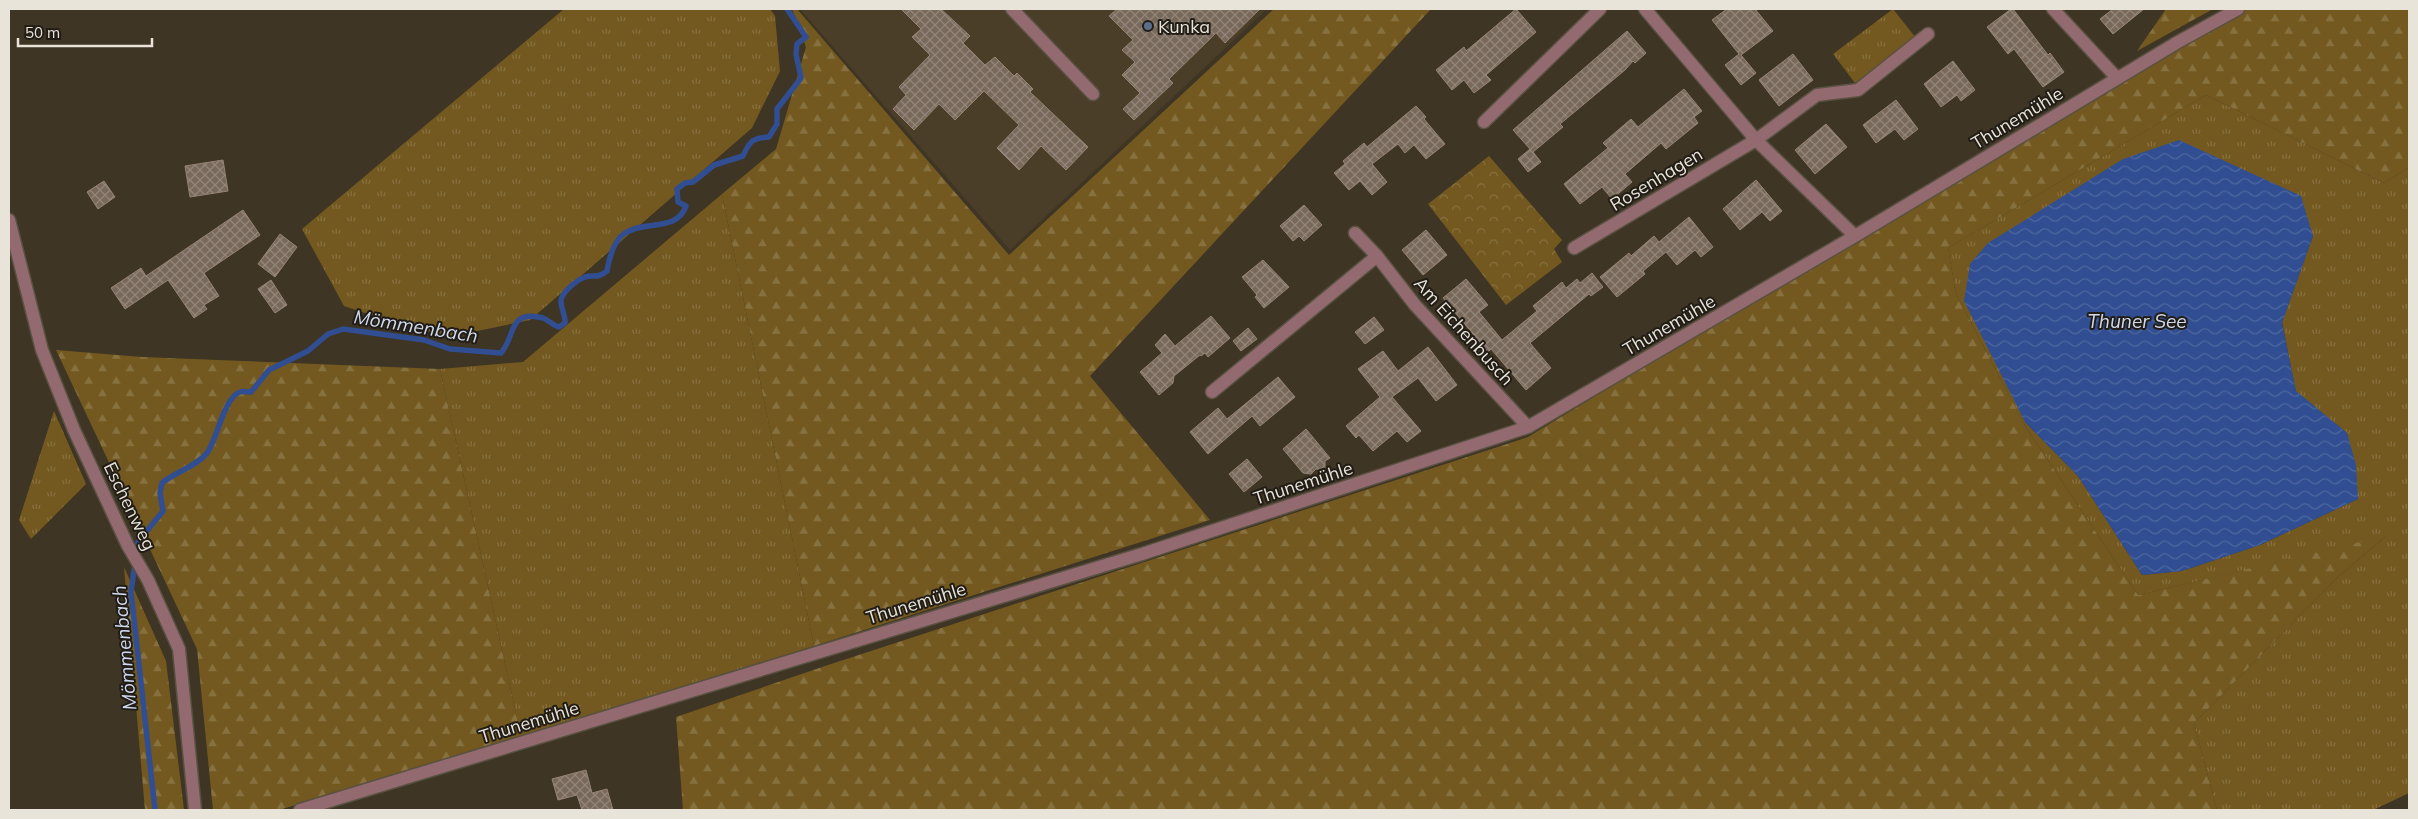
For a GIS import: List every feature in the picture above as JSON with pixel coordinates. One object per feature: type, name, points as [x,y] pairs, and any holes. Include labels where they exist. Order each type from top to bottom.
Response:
[{"type":"street","points":[[1012,9],[1094,94]]},
{"type":"street","points":[[1484,122],[1600,9]]},
{"type":"street","points":[[1645,9],[1756,140],[1855,236]]},
{"type":"street","points":[[2053,9],[2117,78]]},
{"type":"street","name":"Thunemühle","points":[[300,810],[1142,554],[1528,428],[1855,236],[2117,78],[2238,9]]},
{"type":"street","name":"Rosenhagen","points":[[1574,248],[1756,140],[1817,95],[1858,90],[1928,34]]},
{"type":"street","name":"Eschenweg","points":[[9,220],[42,350],[74,430],[128,546],[148,580],[179,649],[195,810]]},
{"type":"street","name":"Am Eichenbusch","points":[[1356,234],[1377,256],[1415,305],[1528,428]]},
{"type":"street","points":[[1212,392],[1377,256]]},
{"type":"shaded area","points":[[800,9],[1267,9],[1010,250]]},
{"type":"green space","points":[[564,9],[770,9],[775,16],[780,71],[752,128],[530,320],[448,337],[389,321],[344,306],[302,229]]},
{"type":"green space","points":[[792,9],[797,9],[1009,255],[1274,9],[1431,9],[1090,376],[1210,520],[814,646],[722,194],[776,149],[806,47]]},
{"type":"green space","points":[[1893,9],[1916,38],[1855,83],[1833,54]]},
{"type":"green space","points":[[2166,9],[2213,9],[2137,51]]},
{"type":"green space","points":[[2245,9],[2409,9],[2409,167],[2384,183],[2206,95],[1948,248],[1956,294],[2027,429],[2138,595],[2386,536],[2337,578],[2194,723],[2217,810],[683,810],[676,717],[828,665],[1528,437],[2182,40]]},
{"type":"green space","points":[[2206,95],[2384,183],[2409,167],[2409,793],[2373,810],[2217,810],[2194,723],[2337,578],[2385,537],[2138,595],[2027,429],[1956,294],[1948,248]],"holes":[[[2313,236],[2282,322],[2296,392],[2347,433],[2358,499],[2260,545],[2182,571],[2142,575],[2078,476],[2025,422]]]},
{"type":"green space","points":[[1489,156],[1562,240],[1554,249],[1562,262],[1506,305],[1428,204]]},
{"type":"green space","points":[[722,194],[814,646],[521,736],[440,369],[523,362]]},
{"type":"green space","points":[[56,350],[142,357],[440,369],[521,736],[279,810],[213,810],[197,649]]},
{"type":"green space","points":[[54,411],[86,484],[31,539],[19,520]]},
{"type":"green space","points":[[124,567],[166,661],[184,810],[145,810]]},
{"type":"water","name":"Thuner See","points":[[2179,140],[2301,196],[2313,236],[2282,323],[2296,391],[2347,433],[2356,465],[2358,499],[2260,545],[2182,571],[2142,575],[2078,476],[2025,422],[1964,301],[1970,264],[1988,243],[2123,159]]},
{"type":"building","points":[[901,9],[941,9],[970,36],[963,43],[985,65],[995,57],[1014,76],[1017,73],[1033,89],[1030,92],[1088,147],[1066,170],[1041,146],[1019,170],[997,148],[1019,125],[984,91],[955,120],[939,104],[914,130],[893,109],[906,95],[899,87],[930,55],[912,37],[921,29]]},
{"type":"building","points":[[1117,9],[1260,9],[1225,43],[1216,33],[1169,79],[1173,83],[1134,120],[1123,109],[1140,93],[1122,75],[1135,62],[1122,50],[1133,40],[1109,16]]},
{"type":"building","points":[[1516,9],[1536,32],[1486,75],[1491,80],[1474,93],[1464,80],[1452,90],[1436,70],[1464,47],[1466,51]]},
{"type":"building","points":[[1727,9],[1755,9],[1773,31],[1741,55],[1756,73],[1741,85],[1725,65],[1739,54],[1712,20]]},
{"type":"building","points":[[2013,9],[2048,55],[2050,53],[2064,72],[2043,87],[2014,49],[2008,54],[1987,27]]},
{"type":"building","points":[[2113,9],[2144,9],[2113,34],[2100,19]]},
{"type":"building","points":[[1627,31],[1646,53],[1635,63],[1633,61],[1625,70],[1560,124],[1563,127],[1533,152],[1541,162],[1528,172],[1518,159],[1530,149],[1513,130]]},
{"type":"building","points":[[1793,54],[1813,80],[1779,106],[1759,80]]},
{"type":"building","points":[[1953,61],[1975,90],[1961,101],[1957,95],[1941,107],[1924,84]]},
{"type":"building","points":[[1684,89],[1702,111],[1694,117],[1698,123],[1666,149],[1661,143],[1625,174],[1632,182],[1612,199],[1602,187],[1580,204],[1564,184],[1608,148],[1603,143],[1631,119],[1638,127]]},
{"type":"building","points":[[1896,100],[1918,129],[1904,140],[1895,129],[1876,143],[1863,125]]},
{"type":"building","points":[[1416,106],[1426,117],[1424,119],[1445,144],[1426,159],[1414,145],[1405,153],[1398,144],[1372,164],[1387,182],[1372,195],[1360,181],[1349,190],[1334,173],[1345,164],[1343,161],[1364,143],[1367,147]]},
{"type":"building","points":[[1826,124],[1847,147],[1815,174],[1795,150]]},
{"type":"building","points":[[223,160],[228,191],[190,197],[185,166]]},
{"type":"building","points":[[1756,180],[1782,211],[1770,221],[1762,212],[1740,230],[1723,209]]},
{"type":"building","points":[[104,181],[115,197],[98,209],[87,192]]},
{"type":"building","points":[[1304,205],[1322,225],[1304,241],[1299,236],[1293,241],[1280,226]]},
{"type":"building","points":[[243,210],[260,235],[204,273],[219,296],[204,305],[207,309],[194,318],[168,280],[125,309],[111,288],[141,268],[146,276]]},
{"type":"building","points":[[1689,217],[1713,247],[1701,257],[1695,250],[1677,265],[1666,252],[1643,271],[1645,274],[1617,297],[1600,277],[1629,253],[1631,256],[1654,236],[1659,242]]},
{"type":"building","points":[[1426,230],[1447,255],[1423,275],[1402,250]]},
{"type":"building","points":[[280,234],[297,247],[275,277],[258,264]]},
{"type":"building","points":[[1263,260],[1289,287],[1264,308],[1255,297],[1257,295],[1242,277]]},
{"type":"building","points":[[1592,273],[1603,287],[1591,296],[1589,294],[1530,343],[1551,368],[1526,390],[1491,349],[1488,352],[1443,298],[1466,279],[1488,305],[1479,312],[1502,340],[1537,311],[1533,306],[1562,282],[1566,288],[1577,279],[1580,283]]},
{"type":"building","points":[[271,280],[287,305],[275,313],[258,289]]},
{"type":"building","points":[[1211,316],[1230,338],[1208,357],[1205,353],[1200,355],[1174,376],[1173,383],[1159,395],[1140,372],[1162,353],[1155,345],[1165,334],[1175,346]]},
{"type":"building","points":[[1374,317],[1384,330],[1365,344],[1355,332]]},
{"type":"building","points":[[1248,328],[1257,339],[1241,351],[1233,341]]},
{"type":"building","points":[[1428,347],[1457,385],[1436,401],[1418,378],[1392,397],[1421,431],[1407,442],[1397,431],[1373,451],[1359,435],[1356,438],[1346,426],[1380,397],[1358,369],[1383,351],[1398,371]]},
{"type":"building","points":[[1278,377],[1295,397],[1260,426],[1252,416],[1208,454],[1190,432],[1218,408],[1227,419]]},
{"type":"building","points":[[1306,429],[1330,458],[1325,461],[1325,470],[1316,469],[1311,474],[1303,473],[1283,449]]},
{"type":"building","points":[[1247,459],[1262,477],[1244,492],[1229,474]]},
{"type":"building","points":[[586,770],[592,793],[607,789],[613,810],[582,810],[577,795],[558,800],[552,779]]},
{"type":"waterway","name":"Mömmenbach","points":[[155,810],[131,592],[138,542],[163,511],[160,493],[162,483],[191,466],[207,453],[225,410],[234,396],[241,392],[251,392],[269,370],[308,351],[328,334],[343,329],[424,340],[450,349],[501,353],[506,347],[514,326],[523,317],[543,318],[559,327],[565,323],[561,303],[564,293],[582,278],[599,275],[607,271],[613,250],[621,236],[633,229],[668,223],[675,219],[682,214],[686,206],[678,202],[677,189],[685,183],[693,182],[714,165],[743,156],[753,141],[769,137],[777,124],[777,109],[801,78],[796,54],[797,44],[806,37],[787,9]]},
{"type":"place","name":"Kunka","points":[[1148,26]]}]
